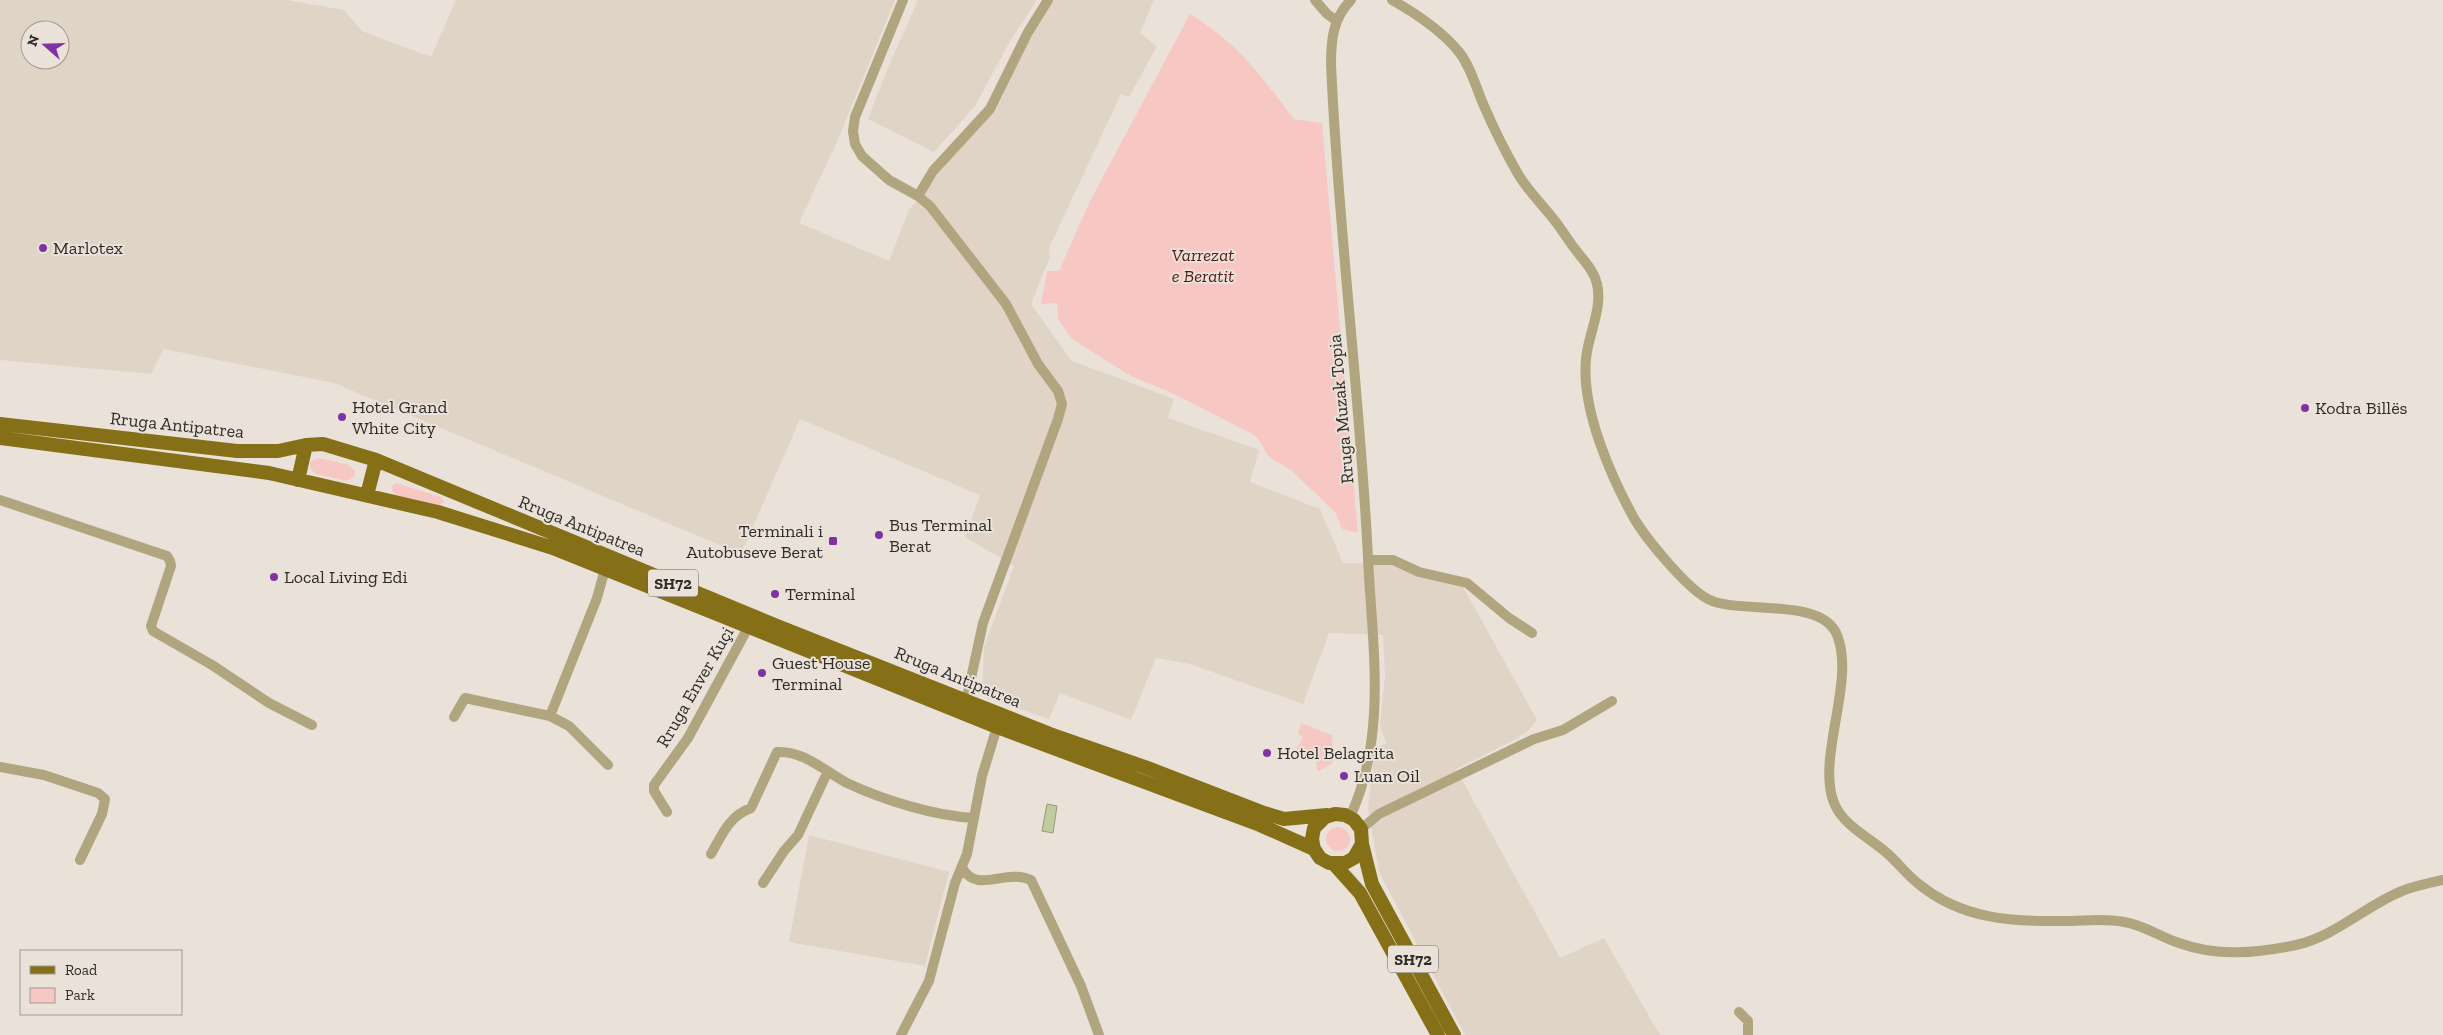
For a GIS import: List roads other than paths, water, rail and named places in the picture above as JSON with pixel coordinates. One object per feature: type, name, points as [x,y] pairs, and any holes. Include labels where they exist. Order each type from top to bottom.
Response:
[{"type":"main road","name":"Rruga Antipatrea","points":[[0,424],[237,451],[278,451],[306,445],[323,444],[376,460],[555,542],[965,707],[1145,767],[1284,819],[1340,814],[1350,817]]},
{"type":"main road","name":"Rruga Antipatrea","points":[[0,438],[268,473],[438,512],[555,542],[605,569],[750,622]]},
{"type":"main road","points":[[298,480],[306,445]]},
{"type":"main road","points":[[366,495],[376,460]]},
{"type":"main road","name":"Rruga Antipatrea","points":[[965,707],[997,727],[1260,825],[1314,849],[1320,858],[1334,864],[1360,892],[1438,1035]]},
{"type":"main road","points":[[1314,849],[1312,839],[1314,828],[1320,820],[1330,815]]},
{"type":"main road","points":[[1350,817],[1360,829]]},
{"type":"main road","name":"SH72","points":[[1360,829],[1372,884],[1454,1035]]},
{"type":"main road","points":[[1334,864],[1345,863],[1354,858],[1362,844]]},
{"type":"street","points":[[903,0],[856,117],[853,131],[855,144],[862,156],[874,168],[889,180],[918,196],[930,206],[1006,304],[1038,364],[1058,392],[1062,404],[983,623],[975,652],[965,707]]},
{"type":"street","points":[[918,196],[933,171],[993,104],[1027,34],[1048,0]]},
{"type":"street","points":[[1315,0],[1327,14],[1337,21]]},
{"type":"street","name":"Rruga Muzak Topia","points":[[1350,817],[1366,777],[1370,754],[1376,678],[1365,482],[1333,116],[1331,40],[1343,8],[1351,0]]},
{"type":"street","points":[[1392,0],[1407,8],[1440,34],[1463,57],[1483,104],[1520,177],[1591,268],[1598,286],[1598,308],[1586,362],[1588,395],[1596,429],[1606,456],[1637,523],[1655,547],[1686,580],[1703,596],[1714,603],[1794,611],[1814,616],[1833,627],[1839,643],[1841,678],[1831,762],[1830,788],[1835,805],[1844,819],[1889,855],[1922,887],[1956,908],[1983,916],[2008,921],[2118,921],[2144,928],[2190,947],[2213,952],[2246,953],[2302,944],[2328,933],[2402,891],[2443,880]]},
{"type":"street","points":[[0,500],[167,556],[171,566],[151,626],[153,631],[212,665],[269,702],[312,725]]},
{"type":"street","points":[[1368,560],[1393,560],[1419,572],[1466,583],[1509,618],[1532,633]]},
{"type":"street","points":[[550,716],[597,598],[605,569]]},
{"type":"street","name":"Rruga Enver Kuçi","points":[[667,812],[654,791],[654,785],[688,738],[750,622]]},
{"type":"street","points":[[454,717],[465,698],[550,716],[569,726],[608,765]]},
{"type":"street","points":[[1360,829],[1380,814],[1534,739],[1562,730],[1612,701]]},
{"type":"street","points":[[901,1035],[929,981],[955,883],[963,869],[982,776],[997,727]]},
{"type":"street","points":[[711,854],[730,821],[737,814],[751,808],[777,752],[798,756],[847,783],[873,794],[944,814],[974,818]]},
{"type":"street","points":[[0,767],[44,776],[98,793],[105,799],[102,814],[80,860]]},
{"type":"street","points":[[1140,780],[1145,767]]},
{"type":"street","points":[[763,883],[784,850],[798,835],[828,771]]},
{"type":"street","points":[[963,869],[967,876],[976,880],[986,881],[1014,875],[1031,880],[1081,986],[1099,1035]]},
{"type":"street","points":[[1739,1012],[1748,1022],[1748,1035]]},
{"type":"place","name":"Marlotex","points":[[43,248]]},
{"type":"place","name":"Kodra Billës","points":[[2305,408]]},
{"type":"place","name":"Hotel Grand White City","points":[[342,417]]},
{"type":"place","name":"Bus Terminal Berat","points":[[879,535]]},
{"type":"place","name":"Terminali i Autobuseve Berat","points":[[833,541]]},
{"type":"place","name":"Local Living Edi","points":[[274,577]]},
{"type":"place","name":"Terminal","points":[[775,594]]},
{"type":"place","name":"Guest House Terminal","points":[[762,673]]},
{"type":"place","name":"Hotel Belagrita","points":[[1267,753]]},
{"type":"place","name":"Luan Oil","points":[[1344,776]]},
{"type":"park label","name":"Varrezat e Beratit","points":[[1203,265]]}]
